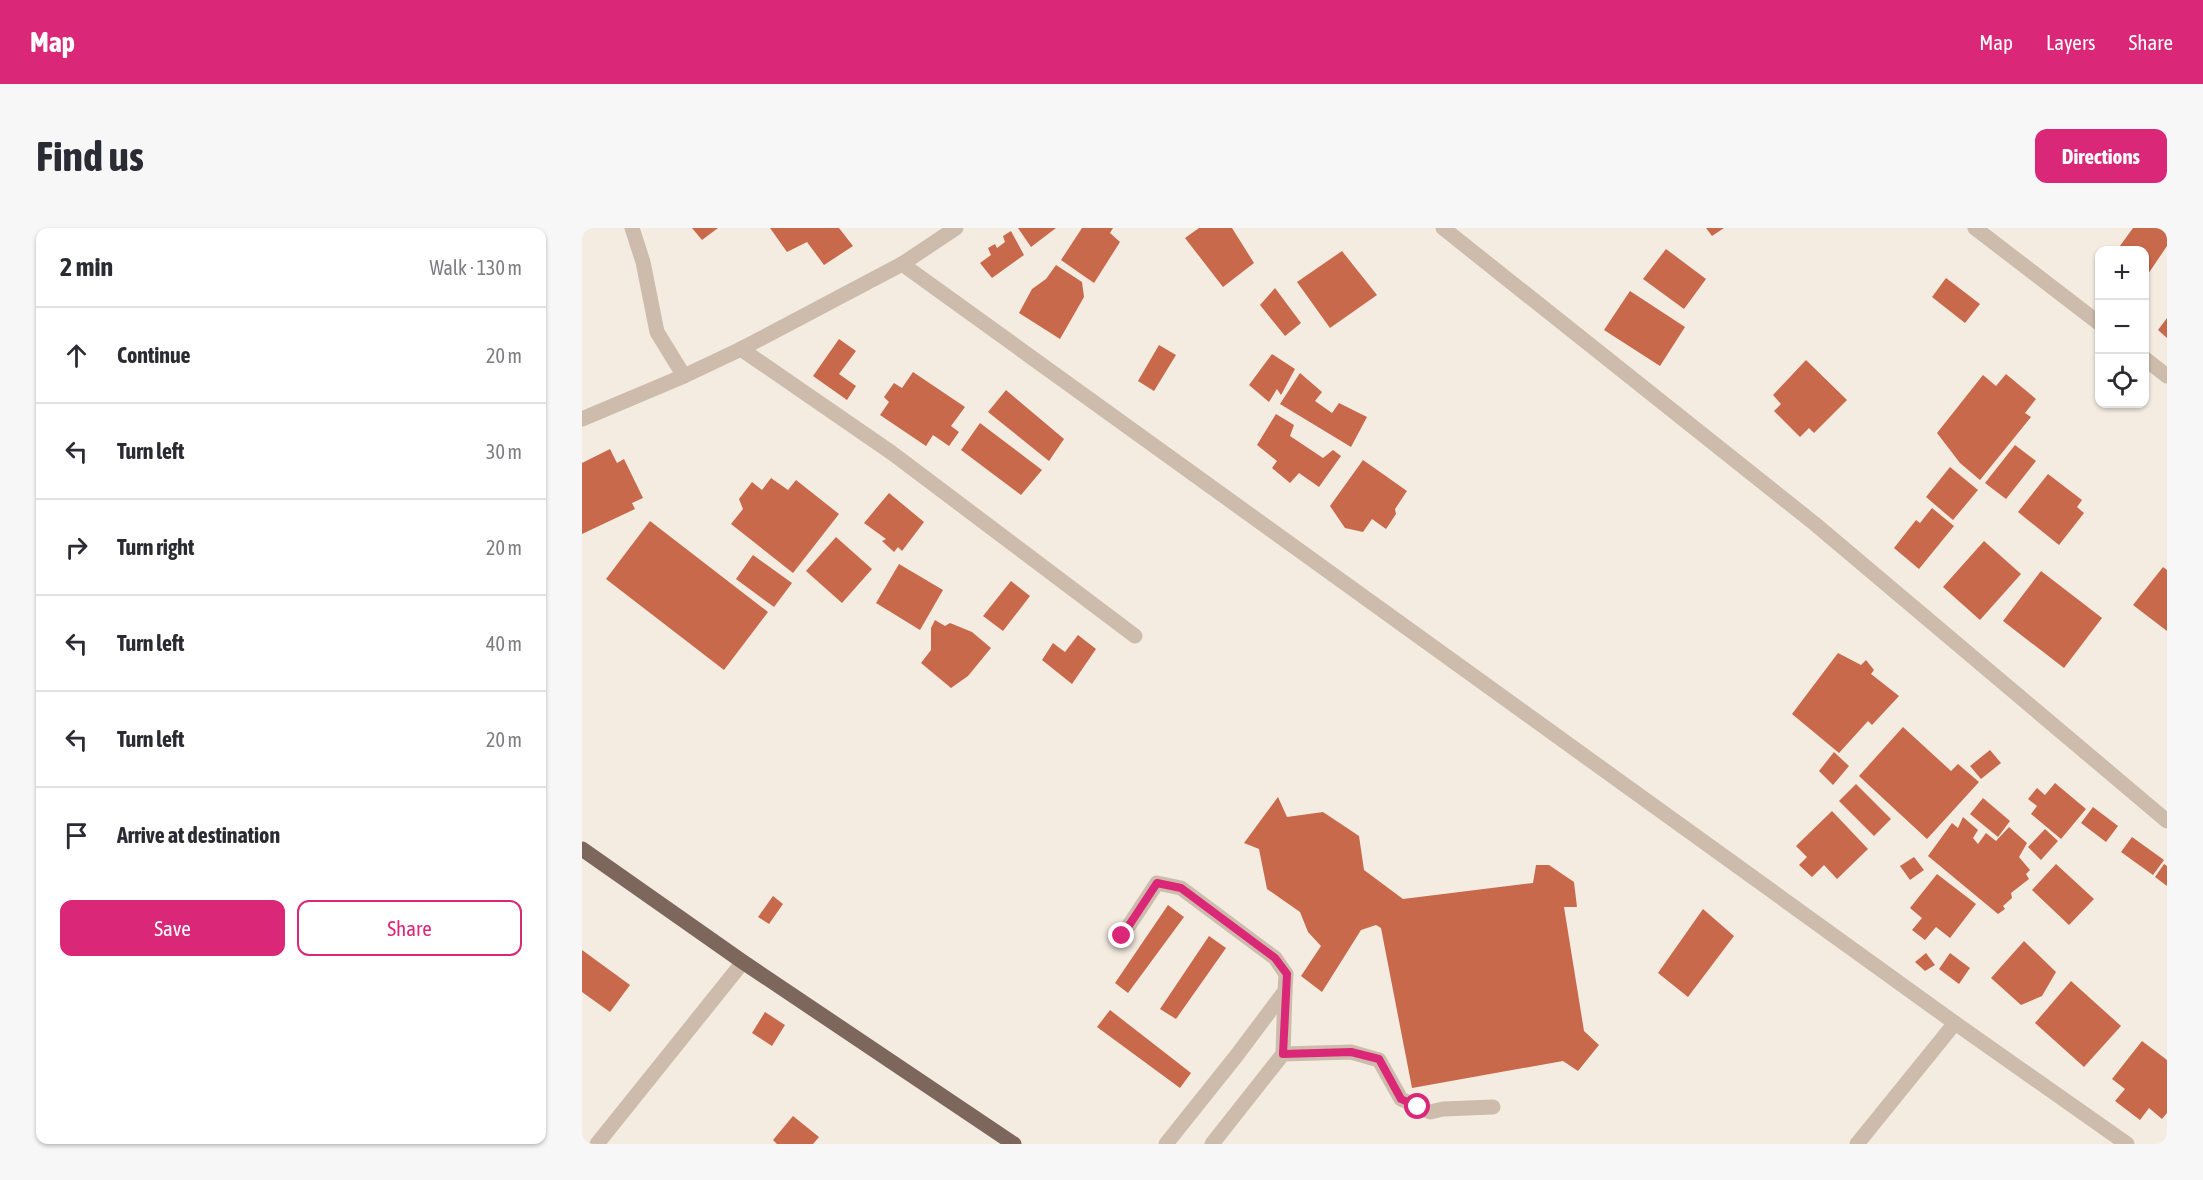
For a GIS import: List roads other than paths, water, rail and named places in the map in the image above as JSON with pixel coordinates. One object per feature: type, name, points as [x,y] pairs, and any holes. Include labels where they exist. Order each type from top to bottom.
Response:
[{"type":"main road","points":[[582,849],[743,962],[1014,1144]]},
{"type":"street","points":[[632,228],[643,262],[657,332],[684,376]]},
{"type":"street","points":[[582,419],[741,349],[902,264],[956,228]]},
{"type":"street","points":[[1443,228],[1815,524],[2167,821]]},
{"type":"street","points":[[1975,228],[2095,320]]},
{"type":"street","points":[[902,264],[1955,1023],[2127,1144]]},
{"type":"street","points":[[741,349],[892,453],[1135,636]]},
{"type":"street","points":[[2149,361],[2167,376]]},
{"type":"street","points":[[1122,936],[1157,883],[1181,888],[1275,958],[1287,974],[1284,991],[1283,1054],[1212,1144]]},
{"type":"street","points":[[597,1144],[743,962]]},
{"type":"street","points":[[1166,1144],[1284,991]]},
{"type":"street","points":[[1857,1144],[1955,1023]]},
{"type":"street","points":[[1283,1054],[1351,1052],[1379,1059],[1401,1099],[1430,1112],[1443,1109],[1493,1107]]}]
